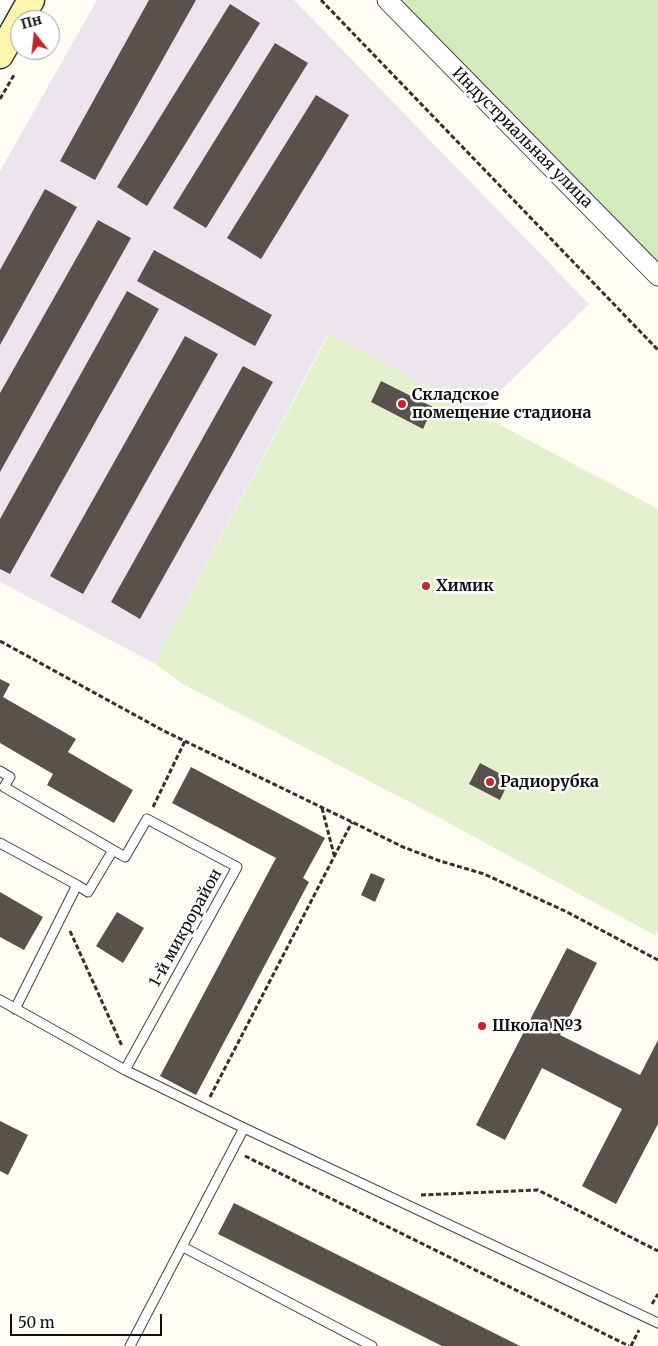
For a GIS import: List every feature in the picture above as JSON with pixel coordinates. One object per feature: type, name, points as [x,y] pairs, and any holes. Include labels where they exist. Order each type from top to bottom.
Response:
[{"type":"main road","points":[[0,55],[31,0]]},
{"type":"street","name":"Индустриальная улица","points":[[387,0],[658,276]]},
{"type":"lane","points":[[0,771],[10,777],[4,787],[125,857],[147,819]]},
{"type":"lane","name":"1-й микрорайон","points":[[127,1066],[236,867],[147,819]]},
{"type":"lane","points":[[0,843],[88,892],[113,850]]},
{"type":"lane","points":[[15,1009],[77,885]]},
{"type":"lane","points":[[0,1000],[244,1128],[658,1323]]},
{"type":"lane","points":[[130,1346],[244,1128]]},
{"type":"lane","points":[[182,1247],[372,1346]]},
{"type":"path","points":[[322,0],[658,350]]},
{"type":"path","points":[[0,641],[164,731],[322,808],[403,847],[440,861],[484,874],[565,911],[658,960]]},
{"type":"path","points":[[147,819],[185,741]]},
{"type":"path","points":[[322,808],[334,855]]},
{"type":"path","points":[[204,1108],[352,822]]},
{"type":"path","points":[[62,914],[127,1066]]},
{"type":"path","points":[[233,1150],[629,1346]]},
{"type":"path","points":[[390,1196],[538,1190],[658,1251]]},
{"type":"shaded area","points":[[97,0],[294,0],[589,304],[478,413],[328,334],[154,663],[0,582],[0,171]]},
{"type":"green space","points":[[400,0],[658,0],[658,267]]},
{"type":"green space","name":"Химик","points":[[329,334],[658,509],[658,931],[656,936],[423,809],[181,683],[154,663]]},
{"type":"building","points":[[149,0],[196,0],[95,180],[60,161]]},
{"type":"building","points":[[230,4],[260,23],[147,206],[117,187]]},
{"type":"building","points":[[275,43],[308,63],[206,228],[173,208]]},
{"type":"building","points":[[316,95],[349,115],[261,259],[227,238]]},
{"type":"building","points":[[45,189],[77,207],[0,345],[0,270]]},
{"type":"building","points":[[98,220],[131,238],[0,472],[0,393]]},
{"type":"building","points":[[154,250],[272,315],[255,346],[137,281]]},
{"type":"building","points":[[127,291],[159,309],[10,574],[0,569],[0,519]]},
{"type":"building","points":[[185,336],[218,354],[83,594],[50,576]]},
{"type":"building","points":[[243,366],[273,382],[140,619],[111,602]]},
{"type":"building","name":"Складское помещение стадиона","points":[[381,381],[433,407],[423,429],[371,402]]},
{"type":"building","points":[[0,679],[10,684],[3,697],[76,739],[68,752],[133,790],[114,823],[47,785],[53,774],[0,743]]},
{"type":"building","name":"Радиорубка","points":[[480,763],[510,779],[500,800],[469,784]]},
{"type":"building","points":[[191,767],[325,838],[303,878],[309,882],[196,1095],[160,1076],[276,858],[172,803]]},
{"type":"building","points":[[371,873],[385,879],[375,902],[361,895]]},
{"type":"building","points":[[0,892],[43,917],[24,950],[0,937]]},
{"type":"building","points":[[117,912],[144,928],[123,963],[96,946]]},
{"type":"building","points":[[567,948],[597,963],[560,1035],[640,1075],[658,1040],[658,1124],[616,1204],[582,1186],[622,1109],[542,1068],[505,1140],[476,1125]]},
{"type":"building","points":[[0,1121],[28,1135],[8,1175],[0,1171]]},
{"type":"building","points":[[234,1203],[520,1346],[442,1346],[218,1234]]},
{"type":"place","name":"Складское помещение стадиона","points":[[402,404]]},
{"type":"place","name":"Химик","points":[[426,586]]},
{"type":"place","name":"Радиорубка","points":[[490,782]]},
{"type":"place","name":"Школа №3","points":[[482,1026]]}]
